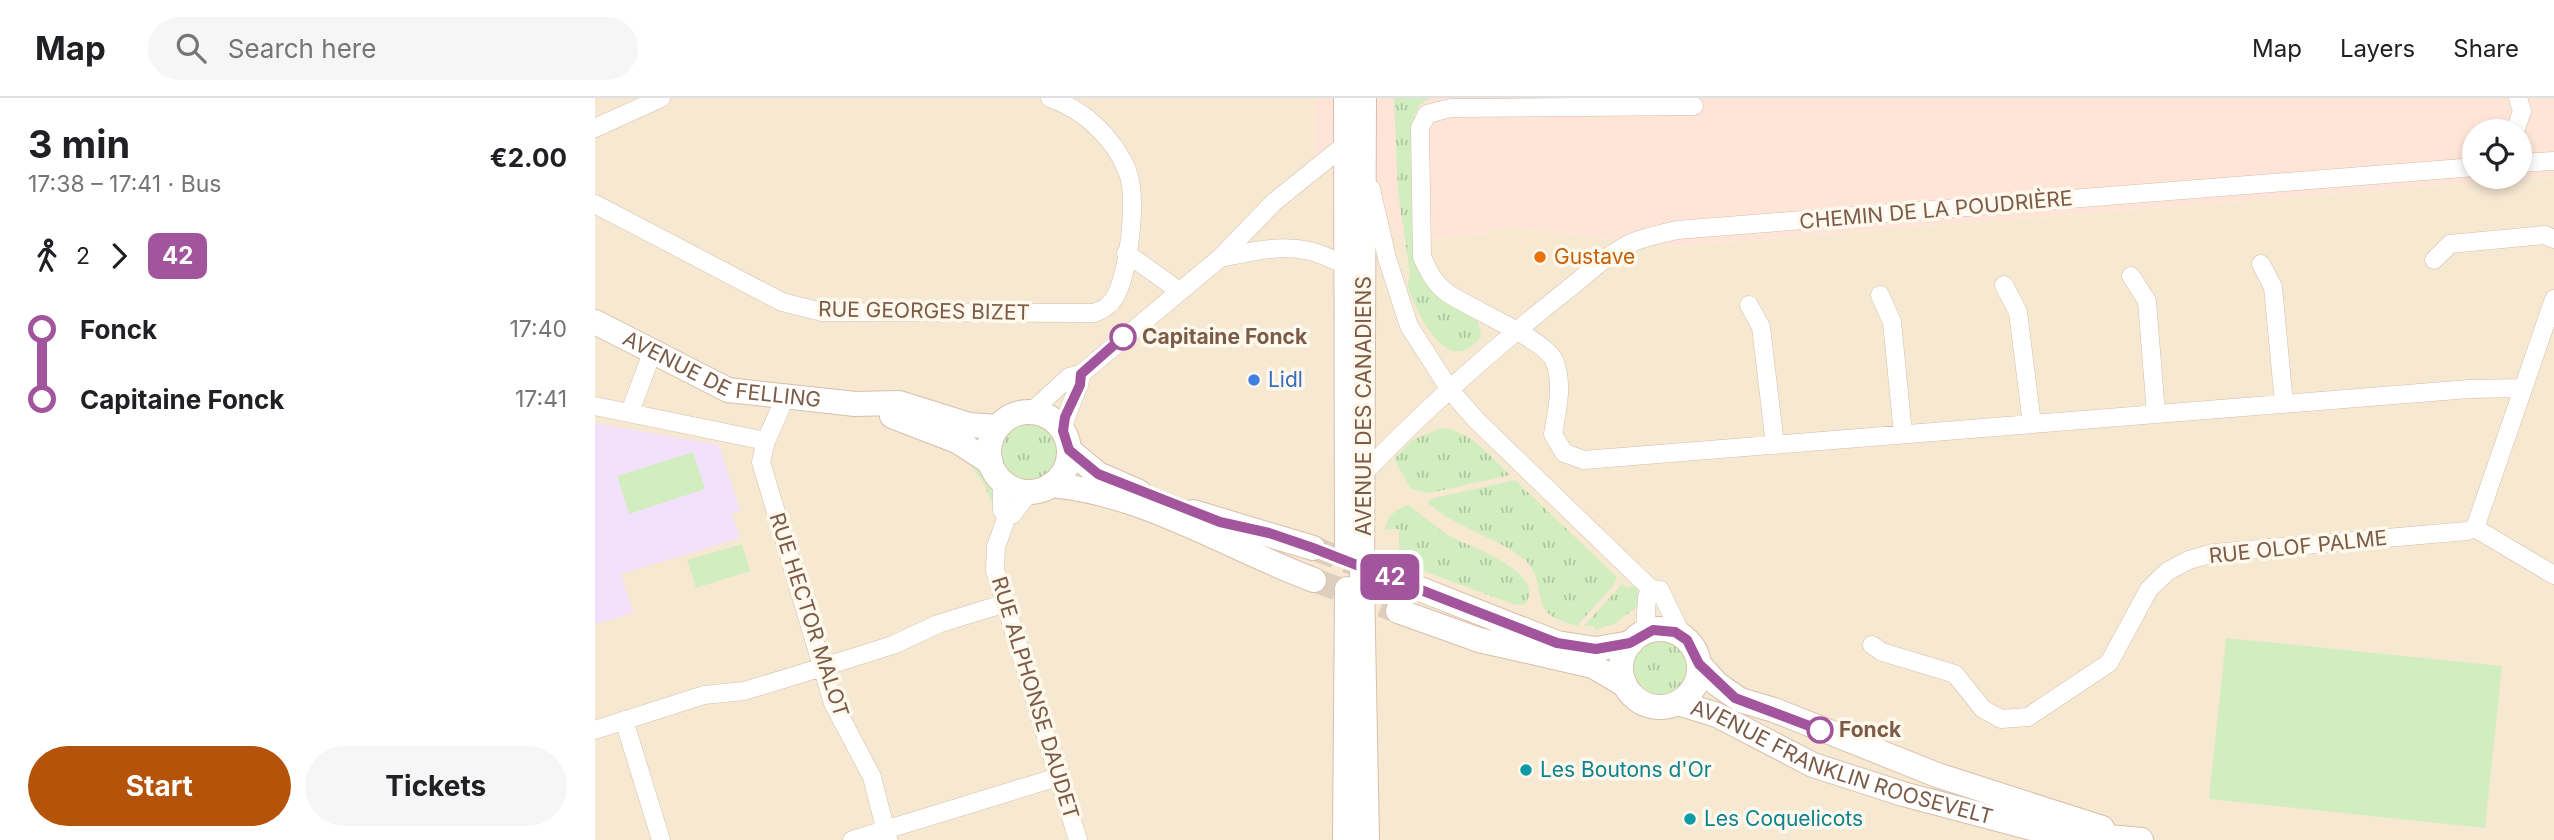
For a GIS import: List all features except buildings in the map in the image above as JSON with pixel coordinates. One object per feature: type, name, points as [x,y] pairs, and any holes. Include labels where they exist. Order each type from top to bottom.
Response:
[{"type":"street","points":[[1050,98],[1076,109],[1105,135],[1126,169],[1132,218],[1126,253],[1178,290]]},
{"type":"street","name":"AVENUE DES CANADIENS","points":[[1345,840],[1346,98]]},
{"type":"street","name":"AVENUE DES CANADIENS","points":[[1364,98],[1365,472],[1362,581],[1367,840]]},
{"type":"street","points":[[2518,98],[2522,111],[2519,119]]},
{"type":"street","points":[[595,128],[653,99]]},
{"type":"street","points":[[1694,106],[1666,102],[1451,108],[1427,114],[1420,128],[1421,239],[1422,257],[1426,266],[1445,292],[1553,357],[1559,376],[1559,397],[1553,434],[1564,453],[1584,460],[2469,389],[2522,388]]},
{"type":"street","points":[[1031,412],[1069,377],[1081,374],[1178,290],[1220,258],[1274,202],[1346,144]]},
{"type":"street","points":[[2532,162],[2554,161]]},
{"type":"street","points":[[1365,162],[1387,258],[1409,326],[1450,390],[1476,421],[1651,589],[1660,590],[1682,636],[1695,651],[1699,664],[1695,687],[1678,703],[1660,707],[1646,705],[1635,698],[1625,685],[1593,666],[1479,640],[1398,611]]},
{"type":"street","name":"CHEMIN DE LA POUDRIÈRE","points":[[1365,472],[1515,332],[1630,244],[1677,230],[2462,168]]},
{"type":"street","name":"RUE GEORGES BIZET","points":[[595,204],[775,298],[822,312],[1094,313],[1108,306],[1119,286],[1126,253]]},
{"type":"street","points":[[2434,260],[2450,244],[2545,235],[2554,239]]},
{"type":"street","points":[[1220,258],[1289,247],[1311,251],[1347,265]]},
{"type":"street","points":[[2261,264],[2273,287],[2284,404]]},
{"type":"street","points":[[2131,276],[2147,301],[2156,414]]},
{"type":"street","points":[[2004,285],[2018,312],[2032,424]]},
{"type":"street","points":[[1880,295],[1892,321],[1903,435]]},
{"type":"street","points":[[2554,299],[2475,528],[2554,575]]},
{"type":"street","points":[[1749,304],[1761,327],[1775,445]]},
{"type":"street","name":"AVENUE DE FELLING","points":[[595,322],[728,390],[783,404],[899,403],[969,425],[998,427]]},
{"type":"street","points":[[630,412],[652,353]]},
{"type":"street","points":[[1040,488],[1065,470],[1065,417],[1080,385],[1081,374]]},
{"type":"street","name":"RUE HECTOR MALOT","points":[[783,404],[766,441],[761,462],[833,703],[871,777],[887,835]]},
{"type":"street","name":"AVENUE DE FELLING","points":[[855,404],[946,436],[971,448],[996,472]]},
{"type":"street","points":[[595,406],[766,441]]},
{"type":"street","points":[[1313,548],[1269,533],[1220,522],[1122,486],[1098,474],[1066,440],[1050,417],[1031,412],[1016,414],[998,427],[989,448],[996,472],[1015,489],[1086,490],[1151,512],[1314,580]]},
{"type":"street","name":"RUE ALPHONSE DAUDET","points":[[996,472],[1002,510],[1007,516]]},
{"type":"street","name":"RUE ALPHONSE DAUDET","points":[[1007,516],[1012,516],[1040,488]]},
{"type":"street","name":"RUE ALPHONSE DAUDET","points":[[1007,516],[995,562],[1078,840]]},
{"type":"street","name":"RUE OLOF PALME","points":[[1872,645],[1882,652],[1955,674],[1983,709],[2001,719],[2028,717],[2109,663],[2149,589],[2168,571],[2189,560],[2214,553],[2467,531],[2475,528]]},
{"type":"street","points":[[1397,580],[1557,643],[1596,649],[1668,630],[1682,636]]},
{"type":"street","points":[[1625,685],[1621,667],[1638,638],[1651,589]]},
{"type":"street","points":[[595,730],[704,695],[744,691],[823,667],[893,645],[937,624],[1006,604]]},
{"type":"street","name":"AVENUE FRANKLIN ROOSEVELT","points":[[1699,664],[1717,684],[1740,700],[1937,775],[2135,839]]},
{"type":"street","name":"AVENUE FRANKLIN ROOSEVELT","points":[[1678,703],[1717,715],[1813,765],[1903,794],[2043,831],[2135,839]]},
{"type":"street","points":[[624,720],[661,840]]},
{"type":"street","points":[[852,840],[887,835],[1058,776]]},
{"type":"shaded area","points":[[595,98],[1315,98],[1314,152],[1405,240],[1488,234],[1492,228],[1511,227],[1674,246],[2462,183],[2462,189],[2532,189],[2532,178],[2554,176],[2554,840],[595,840]]},
{"type":"shaded area","points":[[1315,98],[2554,98],[2554,176],[2532,178],[2532,119],[2462,119],[2462,183],[1674,246],[1511,227],[1492,228],[1488,234],[1405,240],[1314,152]]},
{"type":"shaded area","points":[[595,423],[719,445],[740,511],[732,514],[740,538],[621,574],[633,613],[595,624]]},
{"type":"green space","points":[[1394,98],[1430,98],[1419,106],[1415,115],[1415,257],[1478,320],[1481,336],[1471,347],[1461,351],[1442,345],[1434,336],[1420,315],[1408,288],[1410,273],[1398,193]]},
{"type":"green space","points":[[1023,423],[1035,423],[1050,431],[1058,446],[1058,458],[1050,473],[1035,481],[1023,481],[1008,473],[1000,458],[1000,446],[1008,431]]},
{"type":"green space","points":[[1442,428],[1471,439],[1510,475],[1430,493],[1411,489],[1394,459],[1412,440]]},
{"type":"green space","points":[[693,452],[705,489],[629,514],[617,476]]},
{"type":"green space","points":[[969,463],[988,480],[993,505],[983,482]]},
{"type":"green space","points":[[1515,480],[1617,577],[1613,586],[1577,626],[1558,619],[1544,608],[1537,580],[1525,560],[1439,512],[1428,503],[1430,499]]},
{"type":"green space","points":[[1409,505],[1448,535],[1487,553],[1516,571],[1525,581],[1529,592],[1525,604],[1516,605],[1407,565],[1399,558],[1399,529],[1385,530],[1393,513]]},
{"type":"green space","points":[[742,544],[750,571],[696,588],[687,560]]},
{"type":"green space","points":[[1622,584],[1628,588],[1636,585],[1641,604],[1614,624],[1595,630],[1594,626],[1584,626]]},
{"type":"green space","points":[[2226,638],[2502,666],[2485,828],[2209,799]]},
{"type":"green space","points":[[1665,641],[1675,645],[1683,653],[1687,668],[1683,683],[1675,691],[1655,695],[1645,691],[1637,683],[1633,663],[1637,653],[1645,645]]},
{"type":"tunnel","points":[[1313,548],[1397,580]]},
{"type":"tunnel","points":[[1314,580],[1398,611]]},
{"type":"bus line","name":"42","points":[[1123,337],[1081,374],[1080,385],[1065,417],[1063,431],[1069,450],[1098,474],[1122,486],[1220,522],[1269,533],[1313,548],[1557,643],[1596,649],[1630,643],[1645,632],[1653,630],[1675,632],[1687,640],[1698,657],[1699,664],[1709,671],[1717,684],[1735,698],[1773,710],[1820,730]]},
{"type":"place","name":"Gustave","points":[[1540,257]]},
{"type":"place","name":"Capitaine Fonck","points":[[1123,337]]},
{"type":"place","name":"Lidl","points":[[1254,380]]},
{"type":"place","name":"Fonck","points":[[1820,730]]},
{"type":"place","name":"Les Boutons d'Or","points":[[1526,770]]},
{"type":"place","name":"Les Coquelicots","points":[[1690,819]]}]
